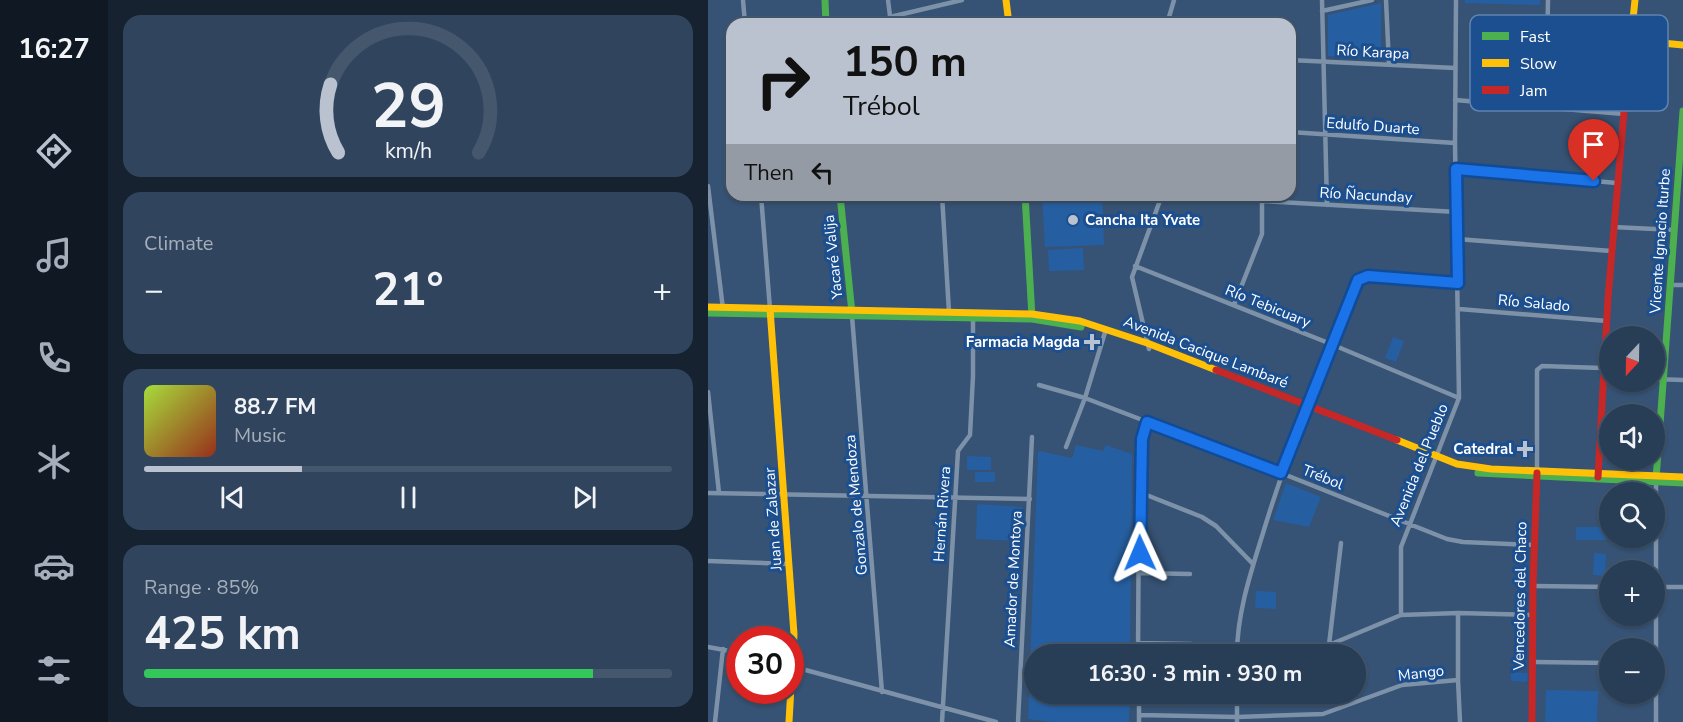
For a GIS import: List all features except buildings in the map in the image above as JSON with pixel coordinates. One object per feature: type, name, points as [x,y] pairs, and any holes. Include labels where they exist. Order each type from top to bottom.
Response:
[{"type":"street","points":[[743,0],[744,18]]},
{"type":"street","points":[[825,0],[826,18]]},
{"type":"street","points":[[888,0],[890,17],[962,0]]},
{"type":"street","points":[[1006,0],[1008,18]]},
{"type":"street","points":[[1169,18],[1174,0]]},
{"type":"street","points":[[1322,0],[1327,205]]},
{"type":"street","points":[[1322,10],[1372,0]]},
{"type":"street","points":[[1386,0],[1389,64]]},
{"type":"street","name":"Avenida del Pueblo","points":[[1401,615],[1401,547],[1408,524],[1459,398],[1455,143],[1456,0]]},
{"type":"street","points":[[1548,0],[1548,15]]},
{"type":"street","points":[[1634,15],[1635,0]]},
{"type":"street","points":[[1668,44],[1683,45]]},
{"type":"street","name":"Río Karapa","points":[[1296,60],[1455,68]]},
{"type":"street","points":[[1455,100],[1470,101]]},
{"type":"street","points":[[1591,111],[1624,114]]},
{"type":"street","points":[[1606,326],[1624,111]]},
{"type":"street","name":"Vicente Ignacio Iturbe","points":[[1665,328],[1680,188],[1683,111]]},
{"type":"street","name":"Edulfo Duarte","points":[[1296,133],[1455,143]]},
{"type":"street","points":[[1456,169],[1617,183]]},
{"type":"street","points":[[708,186],[723,310]]},
{"type":"street","points":[[761,201],[770,311]]},
{"type":"street","name":"Yacaré Valija","points":[[841,201],[852,313]]},
{"type":"street","points":[[942,201],[949,315]]},
{"type":"street","points":[[1025,201],[1032,316]]},
{"type":"street","points":[[1153,348],[1132,282],[1135,266],[1160,201]]},
{"type":"street","points":[[1234,305],[1262,234],[1262,201]]},
{"type":"street","name":"Río Ñacunday","points":[[1262,201],[1457,212]]},
{"type":"street","points":[[1613,227],[1675,230]]},
{"type":"street","points":[[1457,239],[1611,251]]},
{"type":"street","name":"Río Tebicuary","points":[[1135,266],[1459,398]]},
{"type":"street","points":[[1237,644],[1239,624],[1253,564],[1281,473],[1358,280],[1368,276],[1458,283]]},
{"type":"street","points":[[1671,285],[1683,285]]},
{"type":"street","name":"Avenida Cacique Lambaré","points":[[708,308],[1032,316],[1105,331],[1478,473],[1598,476],[1683,483]]},
{"type":"street","name":"Río Salado","points":[[1459,309],[1607,321]]},
{"type":"street","name":"Avenida Cacique Lambaré","points":[[708,313],[723,310]]},
{"type":"street","name":"Juan de Zalazar","points":[[770,311],[793,626]]},
{"type":"street","name":"Gonzalo de Mendoza","points":[[852,313],[882,692]]},
{"type":"street","name":"Hernán Rivera","points":[[942,722],[958,451],[970,435],[973,315]]},
{"type":"street","points":[[1066,447],[1085,398],[1105,331]]},
{"type":"street","points":[[1537,474],[1537,370],[1542,366],[1599,368]]},
{"type":"street","points":[[1665,379],[1683,380]]},
{"type":"street","name":"Trébol","points":[[1039,386],[1085,398],[1447,539],[1463,542],[1534,545]]},
{"type":"street","points":[[708,392],[719,493]]},
{"type":"street","points":[[1598,476],[1604,392]]},
{"type":"street","name":"Vicente Ignacio Iturbe","points":[[1656,479],[1658,392]]},
{"type":"street","points":[[1147,422],[1142,439],[1139,492],[1138,643],[1192,644]]},
{"type":"street","name":"Amador de Montoya","points":[[1018,722],[1032,437]]},
{"type":"street","name":"Vencedores del Chaco","points":[[1532,722],[1537,474]]},
{"type":"street","name":"Avenida Cacique Lambaré","points":[[1656,479],[1683,477]]},
{"type":"street","points":[[1655,560],[1656,479]]},
{"type":"street","points":[[1139,492],[1202,516],[1216,526],[1253,564]]},
{"type":"street","points":[[708,493],[1030,498]]},
{"type":"street","points":[[1329,644],[1341,543]]},
{"type":"street","points":[[708,561],[789,564]]},
{"type":"street","points":[[1140,573],[1190,574]]},
{"type":"street","points":[[1533,586],[1599,586]]},
{"type":"street","points":[[1665,587],[1683,587]]},
{"type":"street","points":[[1458,614],[1458,680],[1461,722]]},
{"type":"street","points":[[1331,644],[1401,615],[1533,615]]},
{"type":"street","points":[[1655,626],[1656,722]]},
{"type":"street","points":[[708,647],[726,650]]},
{"type":"street","points":[[715,722],[723,649]]},
{"type":"street","points":[[1533,662],[1599,663]]},
{"type":"street","points":[[804,669],[996,722]]},
{"type":"street","name":"Mango","points":[[1140,715],[1237,719],[1323,714],[1402,685],[1458,680]]},
{"type":"street","name":"Juan de Zalazar","points":[[789,722],[790,704]]},
{"type":"street","points":[[1139,722],[1140,704]]},
{"type":"street","points":[[1323,714],[1324,722]]},
{"type":"shaded area","points":[[1465,0],[1540,0],[1540,5],[1465,3]]},
{"type":"shaded area","points":[[1381,3],[1381,58],[1328,56],[1328,15]]},
{"type":"shaded area","name":"Cancha Ita Yvate","points":[[1042,201],[1102,201],[1104,245],[1045,247]]},
{"type":"shaded area","points":[[1083,248],[1084,270],[1049,271],[1048,250]]},
{"type":"shaded area","points":[[1393,337],[1404,341],[1396,362],[1385,358]]},
{"type":"shaded area","points":[[1076,445],[1103,451],[1106,445],[1132,454],[1130,644],[1031,644],[1038,452],[1072,458]]},
{"type":"shaded area","points":[[967,456],[991,457],[991,470],[967,470]]},
{"type":"shaded area","points":[[975,472],[995,472],[995,482],[975,482]]},
{"type":"shaded area","points":[[1286,483],[1321,497],[1309,527],[1273,520]]},
{"type":"shaded area","points":[[977,504],[1022,507],[1020,541],[976,539]]},
{"type":"shaded area","points":[[1576,527],[1599,527],[1599,540],[1576,540]]},
{"type":"shaded area","points":[[1594,553],[1606,554],[1606,560],[1599,560],[1599,576],[1593,575]]},
{"type":"shaded area","points":[[1256,591],[1276,592],[1276,609],[1255,608]]},
{"type":"shaded area","points":[[1511,672],[1528,673],[1527,682],[1511,681]]},
{"type":"shaded area","points":[[1546,690],[1598,691],[1597,722],[1545,722]]},
{"type":"shaded area","points":[[1029,704],[1130,704],[1129,722],[1052,722],[1028,719]]},
{"type":"traffic: fast","points":[[825,0],[826,18]]},
{"type":"traffic: fast","points":[[1656,479],[1683,111]]},
{"type":"traffic: fast","points":[[841,201],[852,313]]},
{"type":"traffic: fast","points":[[1025,201],[1032,317]]},
{"type":"traffic: fast","points":[[708,313],[1032,319],[1081,327]]},
{"type":"traffic: fast","points":[[1478,473],[1683,483]]},
{"type":"traffic: slow","points":[[1006,0],[1008,18]]},
{"type":"traffic: slow","points":[[1633,15],[1635,0]]},
{"type":"traffic: slow","points":[[1668,44],[1683,45]]},
{"type":"traffic: slow","points":[[708,307],[1032,314],[1080,321],[1147,343],[1216,370]]},
{"type":"traffic: slow","points":[[770,309],[794,634],[789,722]]},
{"type":"traffic: slow","points":[[1397,440],[1457,464],[1491,469],[1683,477]]},
{"type":"traffic: jam","points":[[1598,477],[1608,298],[1624,111]]},
{"type":"traffic: jam","points":[[1216,370],[1397,440]]},
{"type":"traffic: jam","points":[[1532,722],[1537,473]]},
{"type":"place","name":"Cancha Ita Yvate","points":[[1073,220]]},
{"type":"place","name":"Farmacia Magda","points":[[1092,342]]},
{"type":"place","name":"Catedral","points":[[1525,449]]},
{"type":"route","points":[[1140,553],[1139,492],[1142,439],[1147,422],[1281,473],[1358,280],[1368,276],[1458,283],[1456,169],[1594,181]]}]
